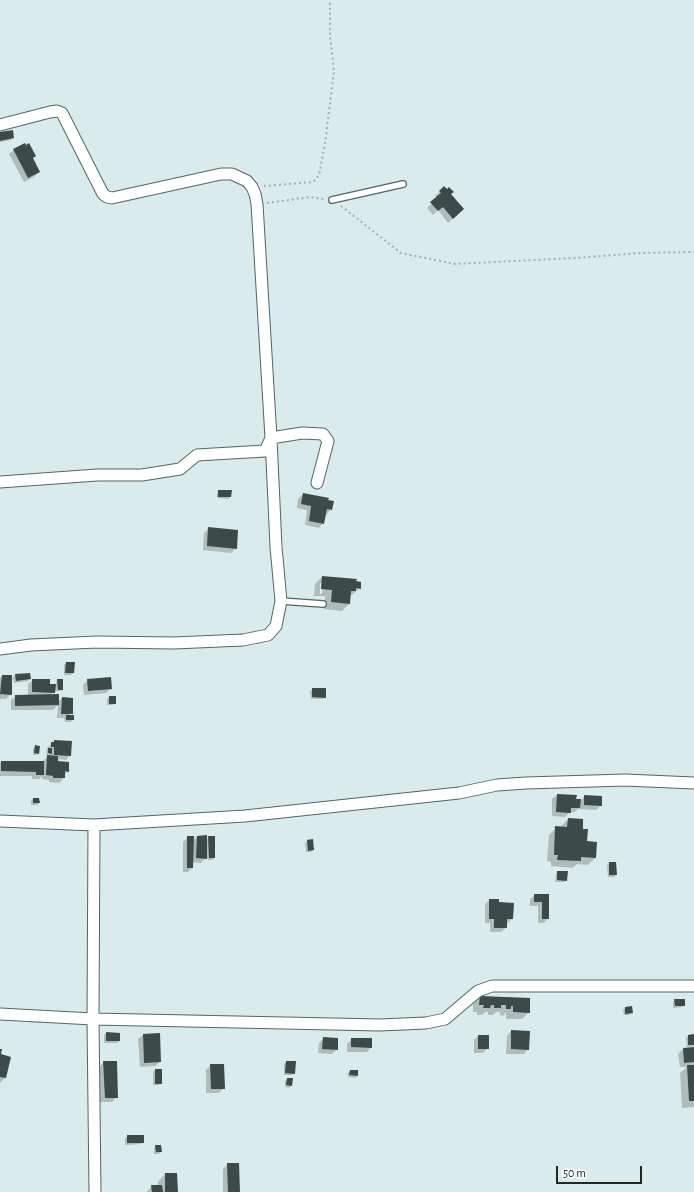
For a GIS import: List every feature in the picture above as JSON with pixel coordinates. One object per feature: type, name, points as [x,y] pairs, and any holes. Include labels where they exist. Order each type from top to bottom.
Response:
[{"type":"street","points":[[0,125],[50,112],[57,111],[62,113],[103,194],[107,197],[112,198],[221,174],[232,174],[252,187],[257,204],[272,438],[276,547],[281,601],[276,626],[268,635],[243,640],[174,643],[97,642],[31,645],[0,649]]},
{"type":"street","points":[[272,438],[302,433],[323,434],[328,441],[317,483]]},
{"type":"street","points":[[0,482],[97,475],[142,475],[165,472],[180,469],[197,455],[265,451],[272,438]]},
{"type":"street","points":[[0,821],[94,825],[245,816],[459,792],[496,785],[526,783],[626,780],[694,783]]},
{"type":"street","points":[[94,825],[93,1019],[95,1192]]},
{"type":"street","points":[[0,1014],[93,1019],[380,1025],[426,1022],[445,1019],[478,991],[492,986],[694,986]]},
{"type":"lane","points":[[332,200],[403,184]]},
{"type":"lane","points":[[281,601],[324,604]]},
{"type":"path","points":[[252,187],[313,182],[319,175],[326,137],[334,72],[330,35],[330,0]]},
{"type":"path","points":[[257,204],[310,197],[332,200],[401,252],[456,264],[640,253],[694,252]]},
{"type":"building","points":[[13,130],[14,138],[0,141],[0,132]]},
{"type":"building","points":[[25,143],[26,145],[29,143],[36,156],[33,158],[40,172],[28,178],[13,149]]},
{"type":"building","points":[[444,186],[447,189],[449,187],[454,192],[451,194],[464,209],[453,219],[443,207],[438,211],[430,202],[441,193],[439,191]]},
{"type":"building","points":[[218,490],[232,490],[231,497],[218,497]]},
{"type":"building","points":[[303,493],[329,498],[328,500],[334,501],[332,510],[327,509],[324,524],[309,521],[311,506],[301,504]]},
{"type":"building","points":[[208,527],[238,530],[237,549],[207,546]]},
{"type":"building","points":[[322,576],[357,579],[356,581],[361,582],[361,589],[356,588],[356,591],[351,591],[350,604],[331,602],[332,590],[321,589]]},
{"type":"building","points":[[66,662],[75,662],[74,673],[65,673]]},
{"type":"building","points":[[30,673],[31,679],[16,681],[15,674]]},
{"type":"building","points":[[2,675],[12,675],[12,695],[0,694]]},
{"type":"building","points":[[111,677],[112,689],[88,691],[87,679]]},
{"type":"building","points":[[32,679],[50,679],[50,684],[56,684],[55,693],[32,692]]},
{"type":"building","points":[[57,679],[63,679],[63,690],[58,690]]},
{"type":"building","points":[[312,688],[326,688],[326,698],[312,697]]},
{"type":"building","points":[[59,694],[59,705],[15,706],[15,695]]},
{"type":"building","points":[[109,696],[116,696],[116,704],[109,704]]},
{"type":"building","points":[[62,697],[73,698],[73,714],[61,714]]},
{"type":"building","points":[[66,715],[74,715],[74,720],[66,720]]},
{"type":"building","points":[[54,740],[72,741],[71,756],[54,755],[54,747],[51,747],[51,742],[54,742]]},
{"type":"building","points":[[35,745],[40,746],[39,754],[34,753]]},
{"type":"building","points":[[48,748],[52,748],[52,754],[48,753]]},
{"type":"building","points":[[47,755],[58,756],[58,761],[69,762],[69,772],[65,771],[65,778],[53,778],[53,776],[46,775]]},
{"type":"building","points":[[1,761],[44,761],[44,775],[36,775],[36,772],[1,771]]},
{"type":"building","points":[[557,794],[577,795],[576,799],[581,799],[580,808],[571,808],[571,813],[556,812]]},
{"type":"building","points":[[584,795],[602,796],[602,806],[584,805]]},
{"type":"building","points":[[33,798],[39,798],[40,803],[33,803]]},
{"type":"building","points":[[568,818],[583,819],[583,829],[588,829],[587,841],[597,842],[596,858],[581,857],[581,861],[557,860],[558,855],[554,855],[555,826],[567,827]]},
{"type":"building","points":[[207,835],[207,859],[196,858],[197,836]]},
{"type":"building","points":[[187,836],[194,836],[193,868],[187,868]]},
{"type":"building","points":[[208,836],[215,836],[215,858],[209,858]]},
{"type":"building","points":[[313,839],[314,850],[308,851],[307,840]]},
{"type":"building","points":[[609,862],[616,862],[617,875],[609,875]]},
{"type":"building","points":[[557,871],[568,871],[567,881],[557,880]]},
{"type":"building","points":[[534,894],[549,894],[549,919],[542,919],[542,902],[534,902]]},
{"type":"building","points":[[489,899],[499,899],[499,902],[514,903],[513,919],[507,919],[507,928],[494,928],[494,919],[489,919]]},
{"type":"building","points":[[480,996],[530,998],[530,1013],[513,1012],[513,1006],[511,1006],[511,1009],[506,1009],[506,1005],[501,1005],[501,1008],[494,1008],[494,1005],[491,1005],[490,1008],[483,1008],[484,1005],[479,1005]]},
{"type":"building","points":[[674,999],[685,999],[685,1006],[675,1006]]},
{"type":"building","points":[[632,1006],[633,1013],[625,1014],[625,1007]]},
{"type":"building","points":[[511,1030],[530,1031],[529,1050],[511,1049]]},
{"type":"building","points":[[106,1032],[120,1033],[120,1041],[106,1041]]},
{"type":"building","points":[[160,1033],[161,1062],[144,1063],[143,1034]]},
{"type":"building","points":[[694,1034],[694,1045],[688,1045],[688,1035]]},
{"type":"building","points":[[478,1035],[489,1035],[489,1049],[478,1049]]},
{"type":"building","points":[[323,1037],[338,1038],[338,1050],[322,1049]]},
{"type":"building","points":[[351,1038],[372,1038],[372,1048],[351,1047]]},
{"type":"building","points":[[694,1047],[694,1062],[684,1063],[683,1048]]},
{"type":"building","points":[[0,1049],[2,1049],[1,1054],[11,1057],[6,1078],[0,1077]]},
{"type":"building","points":[[103,1061],[117,1061],[118,1098],[105,1098]]},
{"type":"building","points":[[286,1061],[296,1061],[295,1074],[285,1073]]},
{"type":"building","points":[[210,1064],[224,1064],[225,1089],[211,1089]]},
{"type":"building","points":[[687,1065],[694,1065],[694,1101],[689,1101]]},
{"type":"building","points":[[155,1069],[162,1069],[162,1084],[155,1084]]},
{"type":"building","points":[[350,1070],[358,1070],[358,1076],[349,1075]]},
{"type":"building","points":[[287,1078],[293,1078],[292,1086],[286,1085]]},
{"type":"building","points":[[127,1135],[144,1135],[144,1143],[127,1143]]},
{"type":"building","points":[[155,1145],[161,1145],[162,1152],[156,1152]]},
{"type":"building","points":[[227,1163],[239,1163],[240,1192],[228,1192]]},
{"type":"building","points":[[165,1173],[177,1173],[178,1192],[165,1192]]},
{"type":"building","points":[[151,1185],[162,1185],[163,1192],[152,1192]]}]
